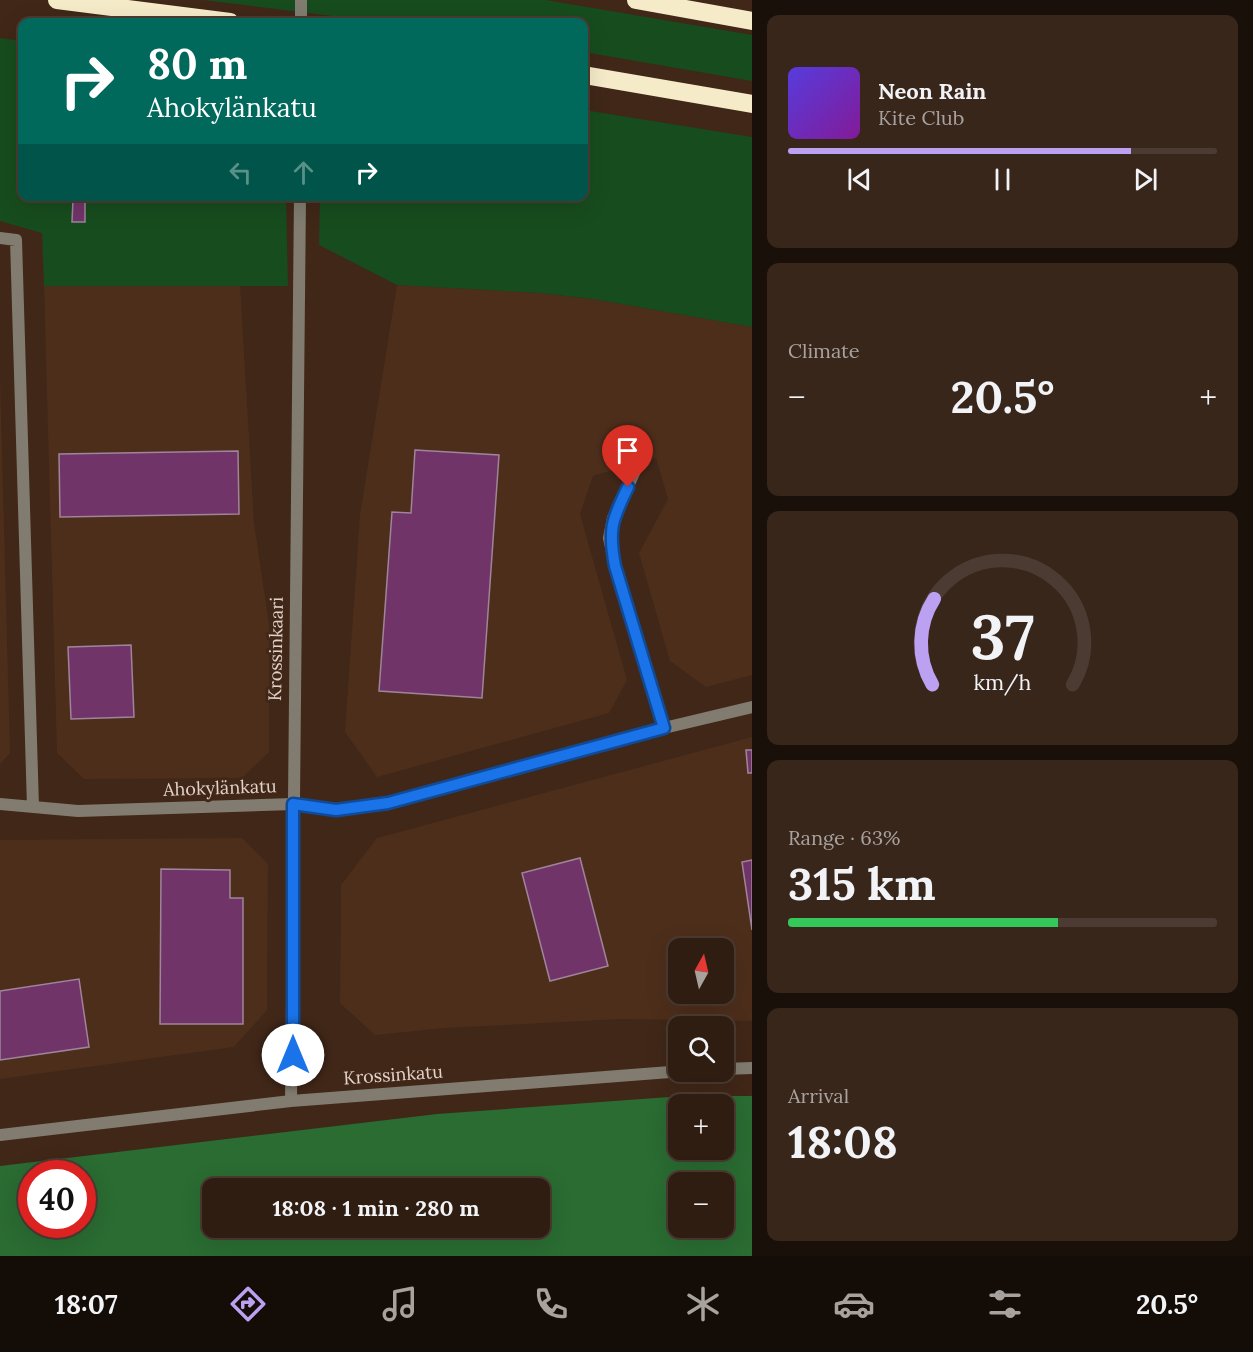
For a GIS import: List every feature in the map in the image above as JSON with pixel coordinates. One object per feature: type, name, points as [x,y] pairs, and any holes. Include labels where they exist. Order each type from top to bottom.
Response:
[{"type":"highway","points":[[57,0],[199,18]]},
{"type":"highway","points":[[636,0],[752,21]]},
{"type":"highway","points":[[588,76],[752,104]]},
{"type":"street","points":[[301,0],[301,18]]},
{"type":"street","name":"Krossinkaari","points":[[291,1101],[300,201]]},
{"type":"street","points":[[0,238],[16,240],[33,807]]},
{"type":"street","points":[[635,471],[613,518],[609,538],[615,566],[664,728]]},
{"type":"street","name":"Ahokylänkatu","points":[[0,804],[78,811],[293,804],[336,810],[388,803],[664,728],[752,707]]},
{"type":"street","points":[[734,1069],[752,1068]]},
{"type":"street","name":"Krossinkatu","points":[[0,1135],[291,1101],[668,1072]]},
{"type":"shaded area","points":[[240,284],[254,523],[269,624],[269,752],[242,778],[84,779],[57,753],[44,286]]},
{"type":"shaded area","points":[[397,285],[540,293],[593,299],[752,327],[752,675],[706,687],[670,661],[639,553],[668,499],[656,458],[593,476],[580,514],[627,680],[609,713],[377,777],[345,732],[360,515]]},
{"type":"shaded area","points":[[0,377],[10,753],[0,764]]},
{"type":"shaded area","points":[[752,737],[752,1021],[734,1021],[734,1016],[668,1016],[668,1020],[622,1019],[444,1028],[375,1035],[340,1003],[341,885],[377,838]]},
{"type":"shaded area","points":[[242,838],[268,864],[267,1010],[234,1047],[0,1079],[0,840]]},
{"type":"green space","points":[[204,0],[546,0],[752,35],[752,81],[588,53],[588,18],[349,18]]},
{"type":"green space","points":[[0,38],[18,40],[18,201],[286,201],[288,286],[44,286],[42,233],[0,221]]},
{"type":"green space","points":[[588,111],[752,137],[752,327],[593,299],[540,293],[397,285],[319,245],[320,201],[588,201]]},
{"type":"green space","points":[[734,1096],[752,1096],[752,1256],[0,1256],[0,1166],[18,1164],[18,1238],[96,1238],[96,1160],[50,1160],[437,1114],[668,1097],[668,1160],[734,1160]]},
{"type":"building","points":[[73,201],[85,201],[85,222],[72,222]]},
{"type":"building","points":[[415,450],[499,455],[482,698],[379,691],[392,512],[411,513]]},
{"type":"building","points":[[238,451],[239,514],[60,517],[59,454]]},
{"type":"building","points":[[131,645],[134,717],[71,719],[68,647]]},
{"type":"building","points":[[746,750],[752,750],[752,773],[748,773]]},
{"type":"building","points":[[580,858],[608,966],[550,981],[522,873]]},
{"type":"building","points":[[752,860],[752,930],[742,862]]},
{"type":"building","points":[[161,869],[230,870],[230,898],[243,898],[243,1024],[160,1024]]},
{"type":"building","points":[[79,979],[89,1047],[0,1060],[0,991]]},
{"type":"route","points":[[293,1055],[293,804],[336,810],[388,803],[664,728],[615,566],[609,538],[613,518],[628,487]]}]
